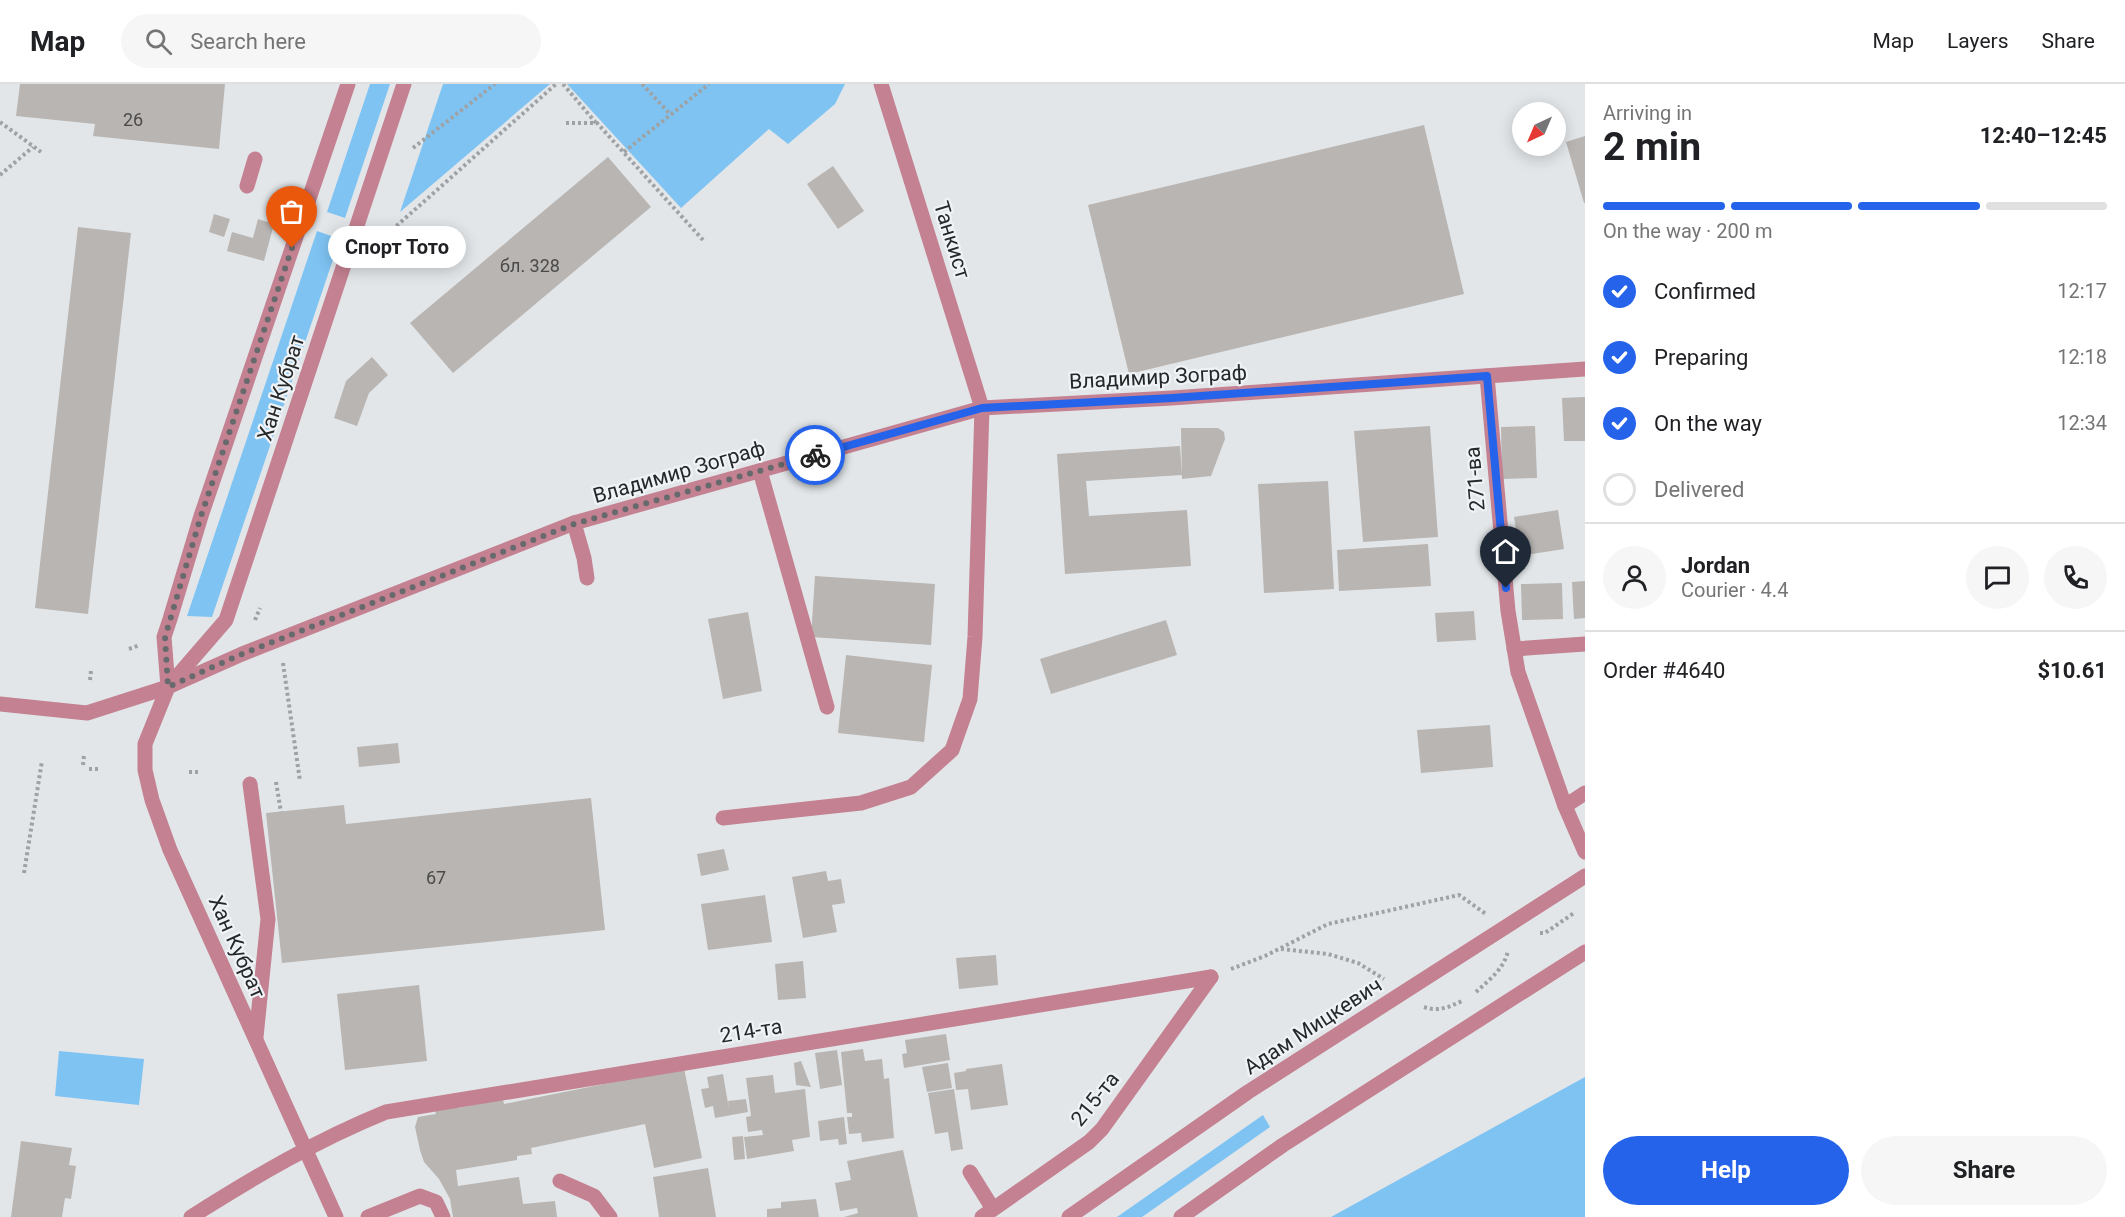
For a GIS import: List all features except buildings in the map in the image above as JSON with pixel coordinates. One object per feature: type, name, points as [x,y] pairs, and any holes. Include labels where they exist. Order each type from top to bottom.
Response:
[{"type":"street","name":"Хан Кубрат","points":[[168,687],[165,637],[170,619],[201,516],[348,84]]},
{"type":"street","name":"Хан Кубрат","points":[[336,1217],[170,850],[152,800],[145,770],[145,744],[168,687],[226,620],[404,84]]},
{"type":"street","name":"Танкист","points":[[723,818],[861,803],[911,787],[952,750],[970,699],[975,637],[982,408],[882,84]]},
{"type":"street","points":[[247,186],[255,159]]},
{"type":"street","name":"Владимир Зограф","points":[[0,704],[87,713],[168,687],[279,639],[574,524],[982,408],[1172,398],[1585,369]]},
{"type":"street","name":"271-ва","points":[[1487,376],[1506,588],[1518,672],[1565,806],[1585,852]]},
{"type":"street","points":[[760,471],[827,707]]},
{"type":"street","points":[[574,524],[587,578]]},
{"type":"street","points":[[1514,649],[1585,644]]},
{"type":"street","points":[[250,784],[268,919],[256,1040]]},
{"type":"street","points":[[1565,806],[1585,793]]},
{"type":"street","name":"Адам Мицкевич","points":[[1069,1217],[1248,1092],[1585,876]]},
{"type":"street","points":[[1181,1217],[1283,1146],[1585,952]]},
{"type":"street","name":"214-та","points":[[191,1217],[263,1171],[344,1129],[386,1112],[1211,977]]},
{"type":"street","name":"215-та","points":[[987,1213],[1089,1142],[1102,1129],[1211,977]]},
{"type":"street","points":[[970,1172],[987,1213]]},
{"type":"street","points":[[560,1181],[594,1196],[610,1217]]},
{"type":"street","points":[[368,1217],[420,1196],[436,1203],[443,1217]]},
{"type":"path","points":[[413,148],[495,84]]},
{"type":"path","points":[[376,237],[383,238],[556,84]]},
{"type":"path","points":[[563,84],[703,240]]},
{"type":"path","points":[[642,84],[671,115]]},
{"type":"path","points":[[624,152],[709,84]]},
{"type":"path","points":[[0,122],[40,152]]},
{"type":"path","points":[[566,123],[597,123]]},
{"type":"path","points":[[0,175],[33,147]]},
{"type":"path","points":[[255,620],[260,608]]},
{"type":"path","points":[[279,639],[300,781]]},
{"type":"path","points":[[129,649],[140,645]]},
{"type":"path","points":[[90,680],[91,671]]},
{"type":"path","points":[[83,765],[84,755]]},
{"type":"path","points":[[24,873],[42,761]]},
{"type":"path","points":[[89,769],[98,769]]},
{"type":"path","points":[[189,772],[198,772]]},
{"type":"path","points":[[276,782],[281,812]]},
{"type":"path","points":[[1211,977],[1265,956],[1328,924],[1459,895],[1491,918]]},
{"type":"path","points":[[1533,934],[1545,933],[1578,908]]},
{"type":"shaded area","points":[[370,84],[390,84],[345,218],[327,212]]},
{"type":"shaded area","points":[[443,84],[550,84],[400,212]]},
{"type":"shaded area","points":[[567,84],[845,84],[835,104],[788,144],[769,129],[681,208]]},
{"type":"shaded area","points":[[317,231],[340,239],[212,617],[187,616]]},
{"type":"shaded area","points":[[59,1051],[144,1059],[139,1105],[55,1096]]},
{"type":"shaded area","points":[[1585,1077],[1585,1217],[1331,1217]]},
{"type":"shaded area","points":[[1263,1115],[1270,1127],[1142,1217],[1117,1217]]},
{"type":"way so far","points":[[292,248],[201,516],[165,637],[168,687],[242,654],[574,524],[815,455]]},
{"type":"place","name":"Спорт Тото","points":[[292,248]]},
{"type":"route","points":[[815,455],[982,408],[1172,398],[1487,376],[1506,588]]}]
